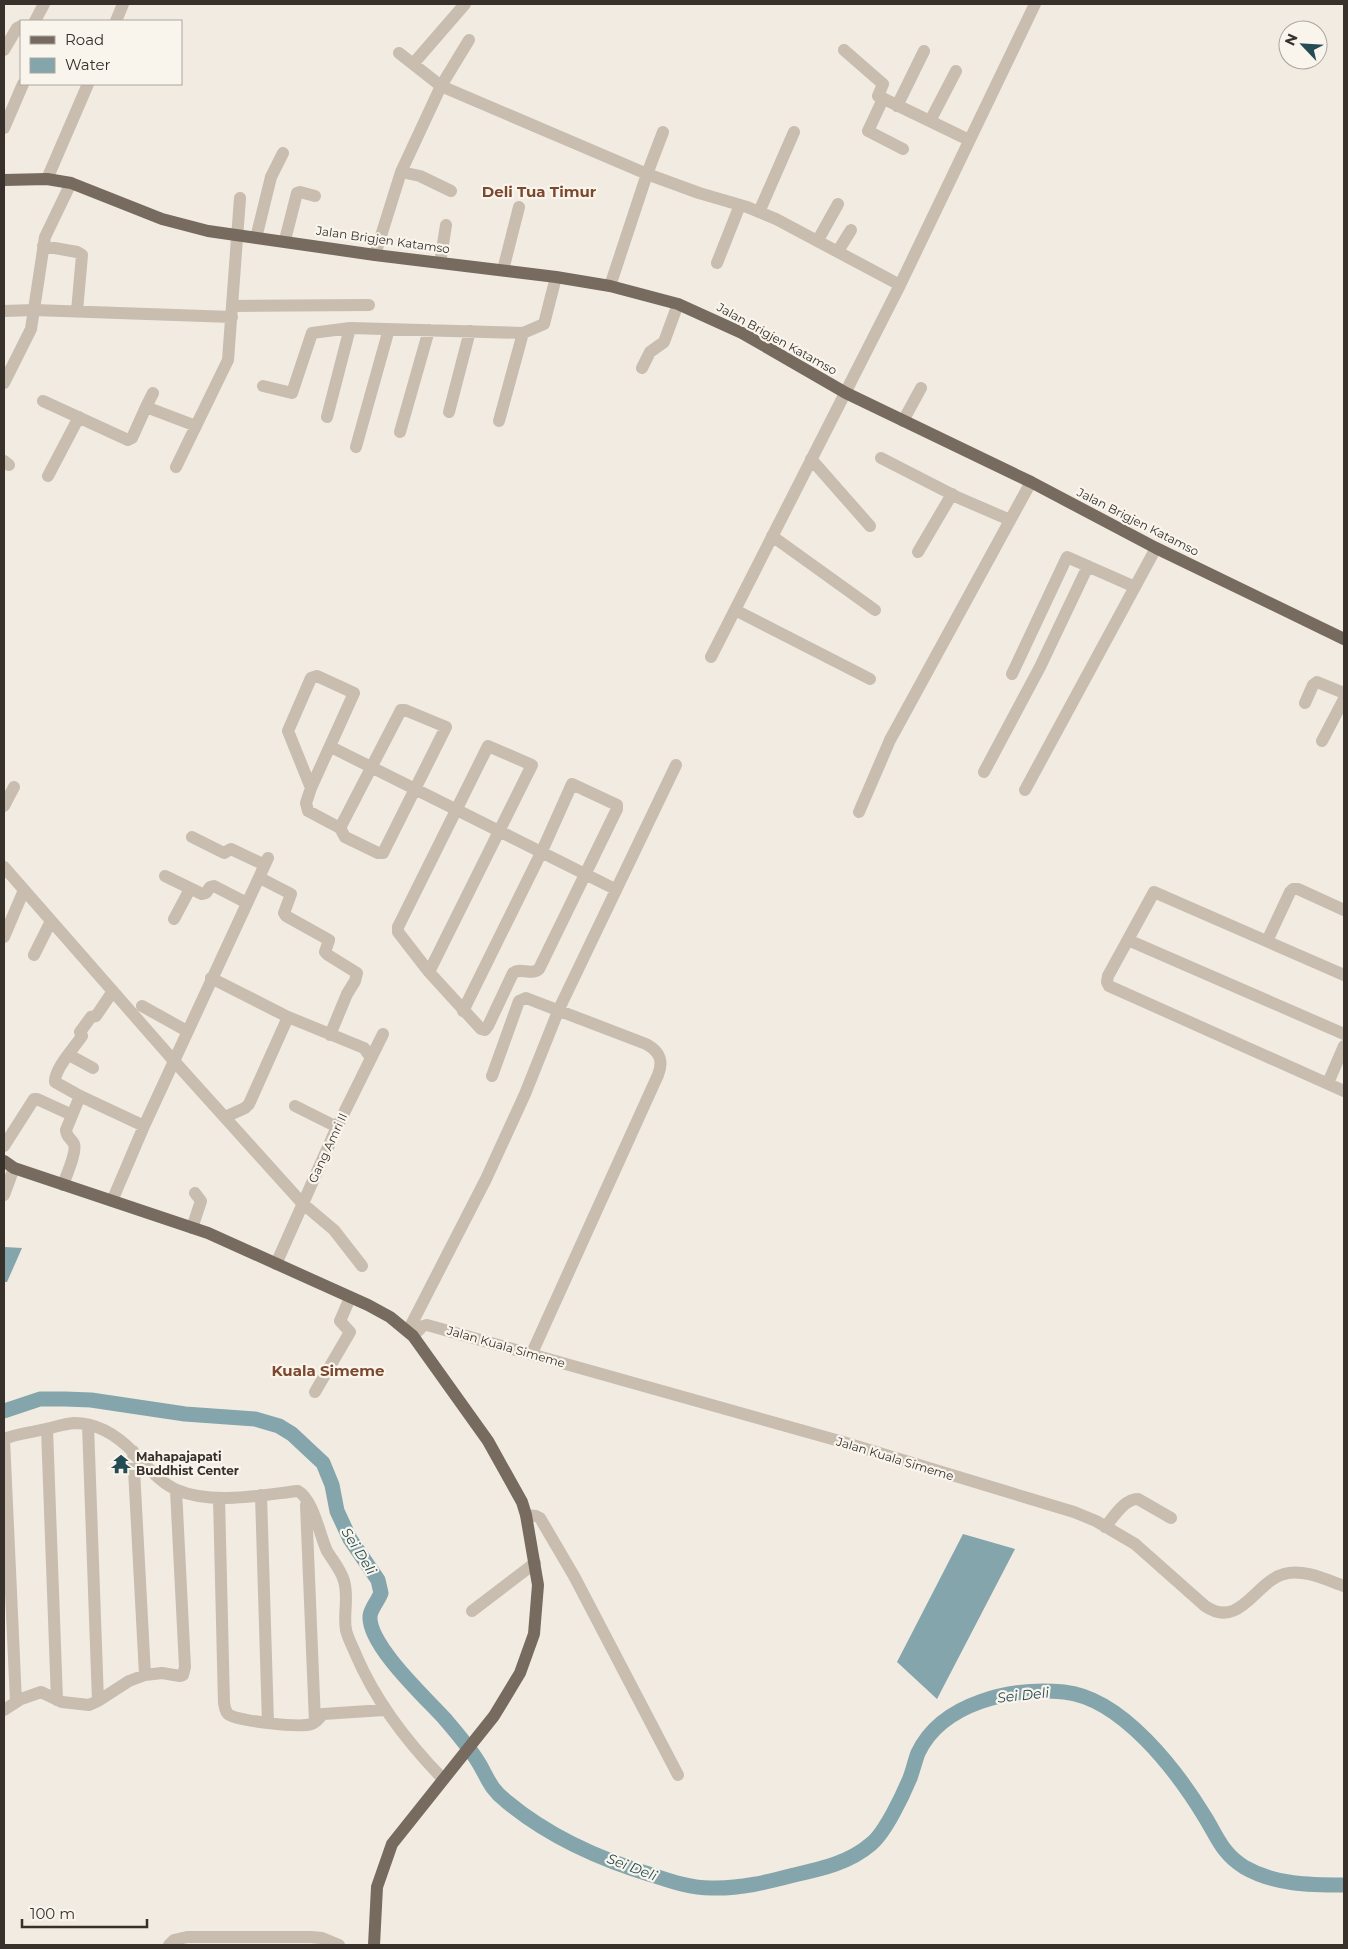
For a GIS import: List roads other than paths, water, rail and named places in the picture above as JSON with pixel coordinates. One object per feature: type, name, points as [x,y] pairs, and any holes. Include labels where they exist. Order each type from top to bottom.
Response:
[{"type":"main road","name":"Jalan Brigjen Katamso","points":[[4,180],[47,179],[72,182],[162,219],[208,231],[556,277],[610,286],[678,304],[742,333],[846,393],[1031,482],[1156,548],[1344,639]]},
{"type":"main road","points":[[9,1165],[192,1228],[368,1305],[390,1317],[411,1334],[488,1441],[522,1502],[538,1585],[538,1609],[534,1634],[520,1673],[494,1716],[392,1844],[378,1887],[374,1945]]},
{"type":"street","points":[[36,20],[44,4]]},
{"type":"street","points":[[116,20],[123,4]]},
{"type":"street","points":[[413,64],[465,4]]},
{"type":"street","points":[[711,657],[900,285],[1035,4]]},
{"type":"street","points":[[4,50],[17,28],[20,26]]},
{"type":"street","points":[[375,254],[401,172],[441,86],[469,40]]},
{"type":"street","points":[[844,50],[883,84],[878,96],[969,140]]},
{"type":"street","points":[[897,106],[924,51]]},
{"type":"street","points":[[399,53],[441,86],[647,174],[699,193],[740,204],[794,227],[900,285]]},
{"type":"street","points":[[930,122],[956,71]]},
{"type":"street","points":[[4,128],[23,85]]},
{"type":"street","points":[[47,179],[88,85]]},
{"type":"street","points":[[883,99],[868,131],[903,149]]},
{"type":"street","points":[[610,286],[627,230],[663,132]]},
{"type":"street","points":[[759,212],[794,132]]},
{"type":"street","points":[[256,238],[270,177],[283,152]]},
{"type":"street","points":[[401,172],[420,176],[451,191]]},
{"type":"street","points":[[4,383],[31,329],[45,237],[72,182]]},
{"type":"street","points":[[286,240],[297,194],[300,192],[315,196]]},
{"type":"street","points":[[176,468],[226,367],[230,352],[240,198]]},
{"type":"street","points":[[717,263],[740,204]]},
{"type":"street","points":[[818,240],[838,204]]},
{"type":"street","points":[[503,270],[519,207]]},
{"type":"street","points":[[440,262],[446,225]]},
{"type":"street","points":[[838,251],[851,230]]},
{"type":"street","points":[[43,246],[77,252],[82,255],[78,311]]},
{"type":"street","points":[[263,386],[292,393],[312,333],[350,328],[523,333],[544,324],[556,277]]},
{"type":"street","points":[[642,368],[650,352],[664,342],[678,304]]},
{"type":"street","points":[[4,311],[232,312],[369,305]]},
{"type":"street","points":[[327,417],[350,328]]},
{"type":"street","points":[[356,447],[389,329]]},
{"type":"street","points":[[400,432],[429,330]]},
{"type":"street","points":[[449,412],[470,331]]},
{"type":"street","points":[[498,421],[523,333]]},
{"type":"street","points":[[903,421],[921,388]]},
{"type":"street","points":[[43,401],[128,440],[132,438],[153,393]]},
{"type":"street","points":[[146,408],[196,426]]},
{"type":"street","points":[[48,476],[79,417]]},
{"type":"street","points":[[881,458],[952,494],[1010,520]]},
{"type":"street","points":[[811,459],[870,526]]},
{"type":"street","points":[[859,812],[890,740],[1031,482]]},
{"type":"street","points":[[918,552],[952,494]]},
{"type":"street","points":[[772,536],[875,610]]},
{"type":"street","points":[[1025,790],[1156,548]]},
{"type":"street","points":[[1012,674],[1067,557],[1135,587]]},
{"type":"street","points":[[984,772],[1040,667],[1088,566]]},
{"type":"street","points":[[735,610],[870,679]]},
{"type":"street","points":[[311,788],[288,731],[311,678],[314,676],[354,694],[311,788],[306,803],[308,811],[340,828],[345,837],[382,854],[390,842],[446,727],[401,710],[340,828]]},
{"type":"street","points":[[1305,702],[1313,685],[1317,682],[1344,692]]},
{"type":"street","points":[[1322,742],[1344,699]]},
{"type":"street","points":[[429,972],[532,766],[488,746],[398,927],[400,936],[429,972],[463,1011],[481,1030],[487,1028],[514,974],[520,971],[532,973],[539,969],[617,809],[617,805],[572,784],[542,851],[463,1011]]},
{"type":"street","points":[[331,747],[615,889]]},
{"type":"street","points":[[411,1334],[525,1094],[559,1009],[676,764]]},
{"type":"street","points":[[4,806],[14,787]]},
{"type":"street","points":[[112,1202],[211,978],[267,862],[231,848],[224,853],[192,837]]},
{"type":"street","points":[[4,867],[174,1062],[302,1203],[334,1230],[362,1266]]},
{"type":"street","points":[[164,876],[204,895],[210,887],[214,886],[247,903]]},
{"type":"street","points":[[260,878],[291,894],[284,913],[286,916],[329,940],[325,952],[357,973],[330,1035]]},
{"type":"street","points":[[174,919],[190,888]]},
{"type":"street","points":[[1267,942],[1293,889],[1298,889],[1344,910]]},
{"type":"street","points":[[4,937],[24,890]]},
{"type":"street","points":[[1344,976],[1155,892],[1151,895],[1108,976],[1107,982],[1109,986],[1344,1091]]},
{"type":"street","points":[[34,955],[51,921]]},
{"type":"street","points":[[1128,940],[1344,1034]]},
{"type":"street","points":[[211,978],[288,1017],[364,1048],[371,1058]]},
{"type":"street","points":[[113,991],[96,1016],[91,1017],[80,1032],[82,1036],[64,1060],[55,1077],[55,1082],[144,1126]]},
{"type":"street","points":[[492,1076],[522,999],[526,998],[559,1009],[646,1044],[656,1050],[661,1062],[658,1075],[532,1353]]},
{"type":"street","points":[[142,1006],[188,1030]]},
{"type":"street","points":[[225,1117],[245,1108],[249,1104],[288,1017]]},
{"type":"street","name":"Gang Amri II","points":[[276,1264],[337,1127],[383,1034]]},
{"type":"street","points":[[1328,1083],[1344,1046]]},
{"type":"street","points":[[69,1055],[93,1068]]},
{"type":"street","points":[[63,1185],[74,1149],[74,1144],[66,1133],[80,1096]]},
{"type":"street","points":[[4,1146],[34,1099],[37,1098],[72,1115]]},
{"type":"street","points":[[295,1106],[337,1127]]},
{"type":"street","points":[[4,1195],[9,1165]]},
{"type":"street","points":[[192,1228],[201,1200],[196,1193]]},
{"type":"street","points":[[315,1392],[350,1332],[340,1321],[350,1298]]},
{"type":"street","name":"Jalan Kuala Simeme","points":[[411,1334],[427,1324],[843,1442],[1074,1512],[1135,1544],[1205,1606],[1219,1613],[1231,1612],[1251,1598],[1268,1581],[1285,1573],[1304,1574],[1344,1586]]},
{"type":"street","points":[[16,1702],[4,1439],[75,1423],[88,1425],[111,1433],[133,1451],[150,1470],[176,1490],[219,1498],[298,1491],[306,1497],[328,1552],[345,1582],[344,1617],[347,1631],[365,1674],[384,1710],[426,1761],[446,1776]]},
{"type":"street","points":[[88,1425],[98,1701]]},
{"type":"street","points":[[47,1429],[57,1700]]},
{"type":"street","points":[[133,1451],[144,1675]]},
{"type":"street","points":[[4,1710],[16,1702],[41,1692],[47,1693],[57,1700],[85,1706],[98,1701],[129,1681],[144,1675],[162,1673],[180,1676],[184,1672],[176,1490]]},
{"type":"street","points":[[261,1495],[268,1723]]},
{"type":"street","points":[[306,1497],[315,1722]]},
{"type":"street","points":[[219,1498],[224,1703],[229,1715],[268,1723],[304,1725],[315,1722],[323,1714],[384,1710]]},
{"type":"street","points":[[1105,1527],[1124,1506],[1135,1499],[1171,1518]]},
{"type":"street","points":[[526,1515],[540,1518],[574,1576],[678,1775]]},
{"type":"street","points":[[472,1610],[535,1563]]},
{"type":"street","points":[[169,1945],[174,1940],[187,1937],[311,1937],[322,1938],[339,1945]]},
{"type":"water","points":[[4,1247],[22,1248],[7,1282],[4,1282]]},
{"type":"water","points":[[963,1534],[1015,1549],[937,1699],[897,1662]]},
{"type":"waterway","name":"Sei Deli","points":[[4,1411],[40,1399],[91,1400],[185,1414],[255,1419],[279,1426],[292,1434],[323,1463],[332,1485],[337,1511],[350,1539],[378,1580],[381,1593],[370,1616],[372,1628],[388,1656],[464,1741],[501,1797],[540,1826],[576,1846],[615,1863],[690,1886],[722,1888],[764,1882],[824,1868],[844,1861],[871,1844],[882,1831],[903,1794],[918,1753],[929,1736],[944,1721],[961,1710],[981,1702],[1023,1692],[1044,1691],[1064,1692],[1086,1697],[1107,1708],[1127,1722],[1163,1759],[1193,1799],[1225,1851],[1244,1867],[1280,1881],[1344,1885]]},
{"type":"place","name":"Mahapajapati Buddhist Center","points":[[121,1464]]},
{"type":"district","name":"Deli Tua Timur","points":[[539,192]]},
{"type":"district","name":"Kuala Simeme","points":[[328,1371]]}]
